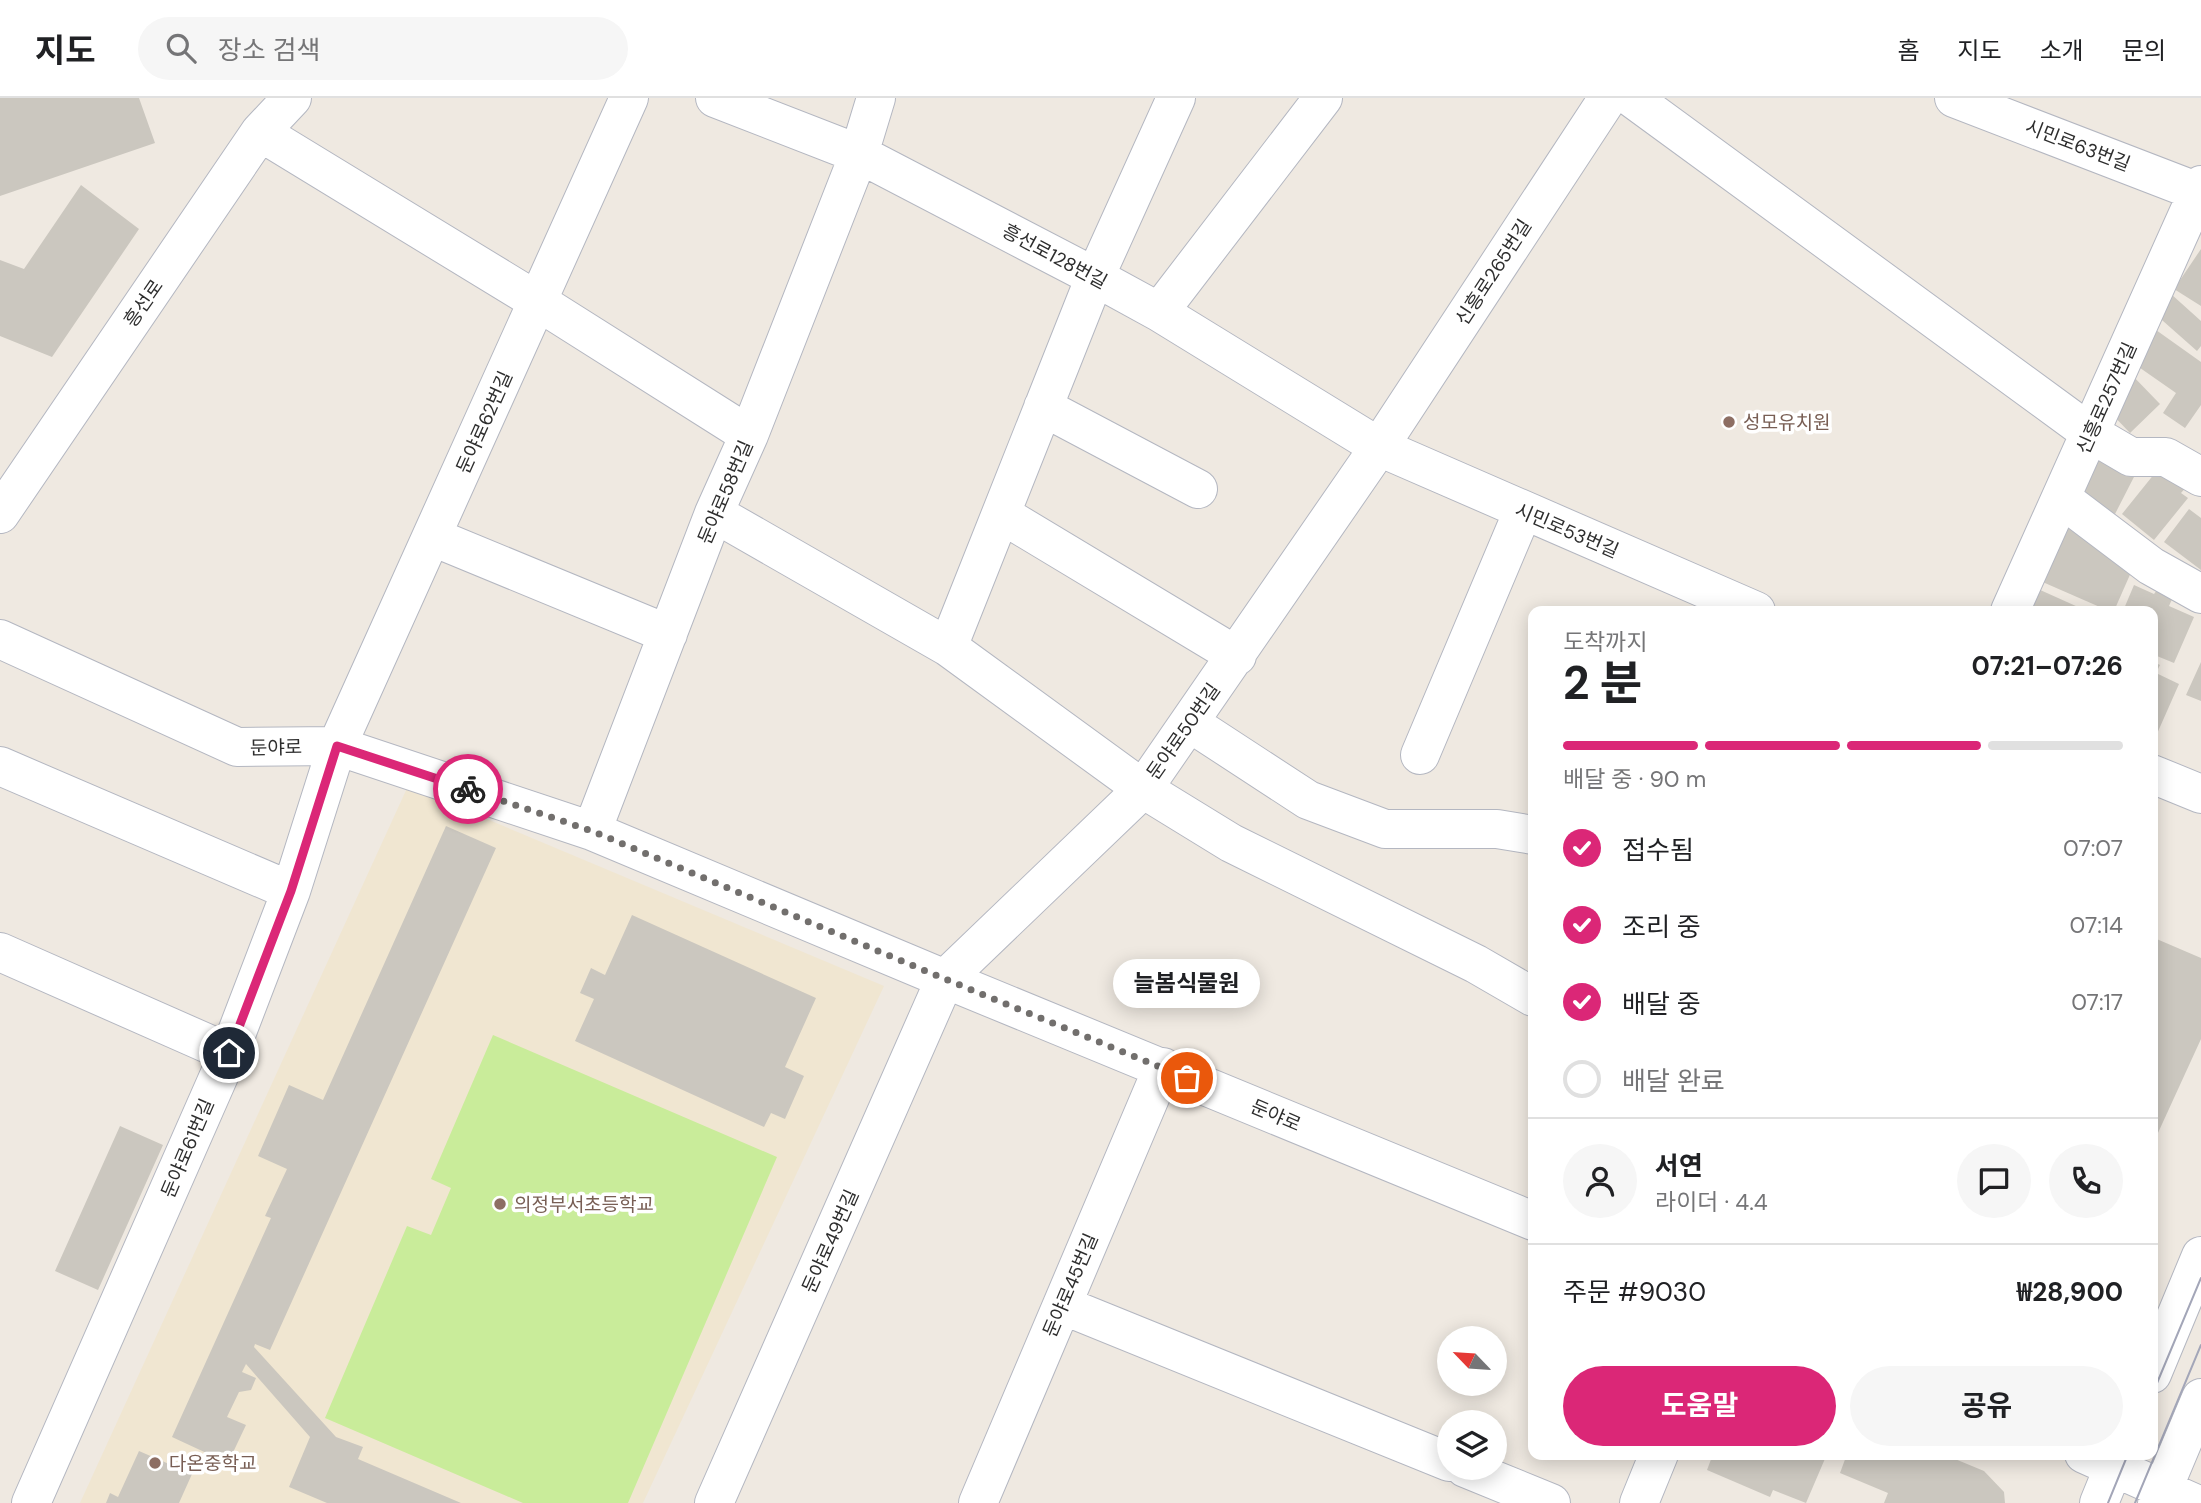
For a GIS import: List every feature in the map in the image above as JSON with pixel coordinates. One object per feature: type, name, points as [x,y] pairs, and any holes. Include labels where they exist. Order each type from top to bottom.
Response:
[{"type":"street","name":"흥선로","points":[[0,514],[260,132],[292,98]]},
{"type":"street","name":"둔야로62번길","points":[[337,746],[629,98]]},
{"type":"street","name":"흥선로128번길","points":[[715,98],[859,154],[1095,277],[1159,312],[1379,447]]},
{"type":"street","name":"둔야로58번길","points":[[592,831],[714,513],[749,435],[859,154],[876,98]]},
{"type":"street","points":[[948,647],[1095,277],[1176,98]]},
{"type":"street","points":[[1159,312],[1323,98]]},
{"type":"street","name":"신흥로265번길","points":[[1379,447],[1608,98]]},
{"type":"street","points":[[1632,98],[2090,433],[2131,457],[2166,457],[2201,477]]},
{"type":"street","name":"시민로63번길","points":[[1960,99],[2200,190]]},
{"type":"street","points":[[260,132],[537,301],[749,435]]},
{"type":"street","name":"신흥로257번길","points":[[2012,606],[2200,190]]},
{"type":"street","points":[[1043,407],[1198,489]]},
{"type":"street","name":"시민로53번길","points":[[1379,447],[1523,511],[1704,601],[1730,606]]},
{"type":"street","name":"둔야로50번길","points":[[945,979],[1143,789],[1379,447]]},
{"type":"street","points":[[2061,498],[2151,566],[2201,594]]},
{"type":"street","points":[[1420,755],[1523,511]]},
{"type":"street","points":[[714,513],[948,647],[1143,789],[1231,843],[1476,964],[1528,994]]},
{"type":"street","points":[[1001,514],[1237,656]]},
{"type":"street","points":[[433,537],[667,634]]},
{"type":"street","name":"둔야로","points":[[0,639],[237,747],[337,746],[592,831],[1528,1219]]},
{"type":"street","points":[[1189,723],[1308,800],[1385,830],[1435,827],[1497,829],[1528,834]]},
{"type":"street","name":"둔야로61번길","points":[[31,1503],[229,1053],[291,891],[337,746]]},
{"type":"street","points":[[0,766],[291,891]]},
{"type":"street","points":[[2158,776],[2201,794]]},
{"type":"street","points":[[0,952],[229,1053]]},
{"type":"street","name":"둔야로49번길","points":[[714,1503],[945,979]]},
{"type":"street","name":"둔야로45번길","points":[[979,1503],[1163,1067]]},
{"type":"street","points":[[2158,1360],[2201,1256]]},
{"type":"street","points":[[1062,1305],[1437,1457]]},
{"type":"street","points":[[2108,1460],[2172,1498],[2201,1398]]},
{"type":"street","points":[[1639,1503],[1657,1460]]},
{"type":"street","points":[[2099,1503],[2106,1460]]},
{"type":"street","points":[[1494,1480],[1551,1503]]},
{"type":"shaded area","name":"의정부서초등학교","points":[[408,786],[884,986],[643,1503],[80,1503]]},
{"type":"green space","points":[[493,1035],[777,1157],[628,1503],[523,1503],[325,1418],[407,1226],[431,1235],[451,1188],[431,1179]]},
{"type":"building","points":[[0,98],[139,98],[155,143],[0,196]]},
{"type":"building","points":[[81,185],[139,229],[52,357],[0,336],[0,260],[24,269]]},
{"type":"building","points":[[2201,249],[2201,306],[2174,289]]},
{"type":"building","points":[[2171,294],[2201,321],[2201,346],[2197,351],[2154,313]]},
{"type":"building","points":[[2156,330],[2201,362],[2201,405],[2185,428],[2163,413],[2176,393],[2133,363]]},
{"type":"building","points":[[2129,372],[2160,404],[2130,433],[2108,410]]},
{"type":"building","points":[[2103,456],[2136,473],[2115,514],[2088,500],[2082,482],[2084,468]]},
{"type":"building","points":[[2163,463],[2189,484],[2181,493],[2188,498],[2154,540],[2122,514]]},
{"type":"building","points":[[2189,509],[2201,518],[2201,570],[2164,542]]},
{"type":"building","points":[[2066,516],[2136,561],[2116,606],[2098,606],[2038,580]]},
{"type":"building","points":[[2134,585],[2154,594],[2157,590],[2173,597],[2169,606],[2194,617],[2174,663],[2158,656],[2158,606],[2125,606]]},
{"type":"building","points":[[2038,589],[2076,606],[2030,606]]},
{"type":"building","points":[[2201,662],[2201,701],[2186,695]]},
{"type":"building","points":[[2158,674],[2179,684],[2158,731]]},
{"type":"building","points":[[446,826],[496,848],[270,1350],[255,1344],[254,1347],[336,1437],[363,1447],[358,1459],[461,1503],[327,1503],[289,1487],[310,1437],[246,1364],[242,1372],[256,1378],[251,1390],[239,1392],[227,1417],[246,1425],[228,1463],[172,1437],[271,1218],[265,1216],[287,1169],[258,1156],[289,1085],[323,1100]]},
{"type":"building","points":[[632,915],[816,998],[785,1067],[804,1076],[785,1119],[771,1113],[764,1127],[575,1041],[594,999],[580,993],[591,968],[605,975]]},
{"type":"building","points":[[2158,940],[2201,958],[2201,1039],[2158,1133]]},
{"type":"building","points":[[120,1126],[163,1145],[98,1290],[55,1271]]},
{"type":"building","points":[[139,1451],[192,1474],[179,1503],[106,1503],[110,1493],[118,1497]]},
{"type":"building","points":[[1711,1460],[1824,1460],[1806,1503],[1773,1490],[1770,1497],[1707,1470]]},
{"type":"building","points":[[1845,1460],[1957,1460],[1984,1471],[2004,1492],[2005,1503],[1884,1503],[1888,1493],[1840,1473]]},
{"type":"tram line","points":[[2158,1381],[2201,1278]]},
{"type":"tram line","points":[[2158,1448],[2201,1345]]},
{"type":"tram line","points":[[2108,1503],[2126,1460]]},
{"type":"tram line","points":[[2135,1503],[2153,1460]]},
{"type":"way so far","points":[[468,789],[592,831],[1187,1078]]},
{"type":"place","name":"성모유치원","points":[[1729,422]]},
{"type":"place","name":"늘봄식물원","points":[[1187,1078]]},
{"type":"place","name":"의정부서초등학교","points":[[500,1204]]},
{"type":"place","name":"다온중학교","points":[[155,1463]]},
{"type":"route","points":[[229,1053],[291,891],[337,746],[468,789]]}]
